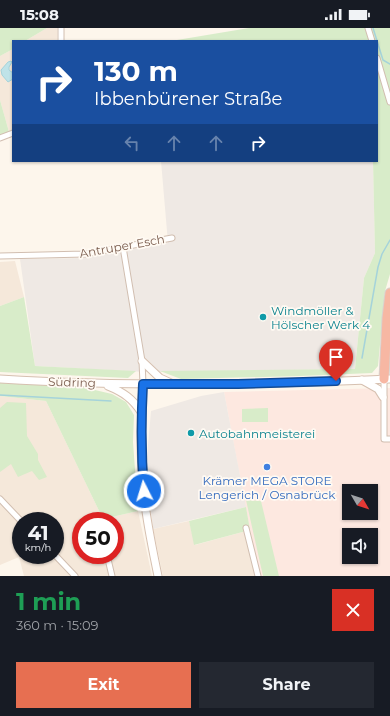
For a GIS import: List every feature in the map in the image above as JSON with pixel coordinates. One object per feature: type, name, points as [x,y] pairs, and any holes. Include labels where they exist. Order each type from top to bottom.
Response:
[{"type":"highway","points":[[387,379],[387,318],[390,293]]},
{"type":"main road","points":[[142,361],[160,378],[173,384]]},
{"type":"main road","name":"Südring","points":[[0,378],[102,384],[238,384],[387,379]]},
{"type":"main road","points":[[362,380],[378,389],[383,397]]},
{"type":"main road","points":[[102,384],[118,390],[129,397],[141,412]]},
{"type":"main road","points":[[143,384],[141,412],[141,463],[145,505],[158,576]]},
{"type":"street","points":[[61,28],[61,40]]},
{"type":"street","points":[[368,28],[372,40]]},
{"type":"street","points":[[378,61],[390,102]]},
{"type":"street","points":[[0,138],[12,133]]},
{"type":"street","name":"Antruper Esch","points":[[0,256],[85,254],[172,238]]},
{"type":"street","points":[[122,247],[142,361],[143,384]]},
{"type":"street","points":[[387,379],[383,397],[384,439],[390,439]]},
{"type":"street","points":[[0,499],[12,512]]},
{"type":"street","points":[[246,528],[256,576]]},
{"type":"street","points":[[64,564],[75,576]]},
{"type":"street","points":[[109,564],[112,576]]},
{"type":"shaded area","points":[[47,28],[57,28],[57,40],[27,40]]},
{"type":"shaded area","points":[[12,50],[12,130],[9,132],[0,100],[0,56]]},
{"type":"shaded area","points":[[161,162],[373,162],[375,253],[364,278],[355,369],[146,372],[35,366],[20,259],[83,258],[168,243]]},
{"type":"shaded area","points":[[15,261],[24,297],[0,306],[0,262]]},
{"type":"shaded area","points":[[390,388],[390,576],[260,576],[224,392]]},
{"type":"shaded area","points":[[224,392],[246,507],[153,529],[146,468],[151,411],[201,396]]},
{"type":"shaded area","points":[[0,396],[46,401],[100,512],[72,512],[72,564],[124,564],[124,514],[138,511],[152,576],[24,576],[21,564],[64,564],[64,512],[12,512],[12,560],[0,565]]},
{"type":"shaded area","points":[[189,521],[195,545],[250,530],[260,576],[163,576],[153,529]]},
{"type":"green space","points":[[0,28],[47,28],[27,40],[12,40],[12,50],[0,56]]},
{"type":"green space","points":[[249,28],[390,28],[390,274],[385,291],[378,366],[372,373],[181,379],[160,371],[355,369],[364,278],[375,253],[373,162],[378,162],[378,40],[177,40]]},
{"type":"green space","points":[[0,100],[9,132],[0,136]]},
{"type":"green space","points":[[24,297],[35,366],[136,371],[128,378],[0,372],[0,306]]},
{"type":"green space","points":[[0,383],[82,387],[112,394],[126,402],[134,415],[133,442],[138,511],[124,514],[124,512],[100,512],[46,401],[0,396]]},
{"type":"green space","points":[[7,402],[26,403],[27,436],[38,454],[38,460],[47,477],[39,480],[32,471],[18,477],[11,464],[0,472],[0,408]]},
{"type":"green space","points":[[268,408],[268,422],[242,422],[242,409]]},
{"type":"green space","points":[[246,500],[261,501],[279,576],[263,576]]},
{"type":"green space","points":[[246,507],[250,530],[194,545],[189,521]]},
{"type":"water","points":[[8,62],[12,62],[9,70],[12,72],[12,80],[8,82],[2,75],[1,70]]},
{"type":"waterway","points":[[373,28],[377,40]]},
{"type":"waterway","points":[[378,44],[383,60],[390,64]]},
{"type":"waterway","points":[[362,358],[378,267],[382,254],[390,240]]},
{"type":"waterway","points":[[0,395],[111,401]]},
{"type":"place","name":"Windmöller & Hölscher Werk 4","points":[[263,317]]},
{"type":"place","name":"Autobahnmeisterei","points":[[191,433]]},
{"type":"place","name":"Krämer MEGA STORE Lengerich / Osnabrück","points":[[267,467]]},
{"type":"route","points":[[144,491],[141,463],[141,412],[143,384],[238,384],[336,381]]}]
